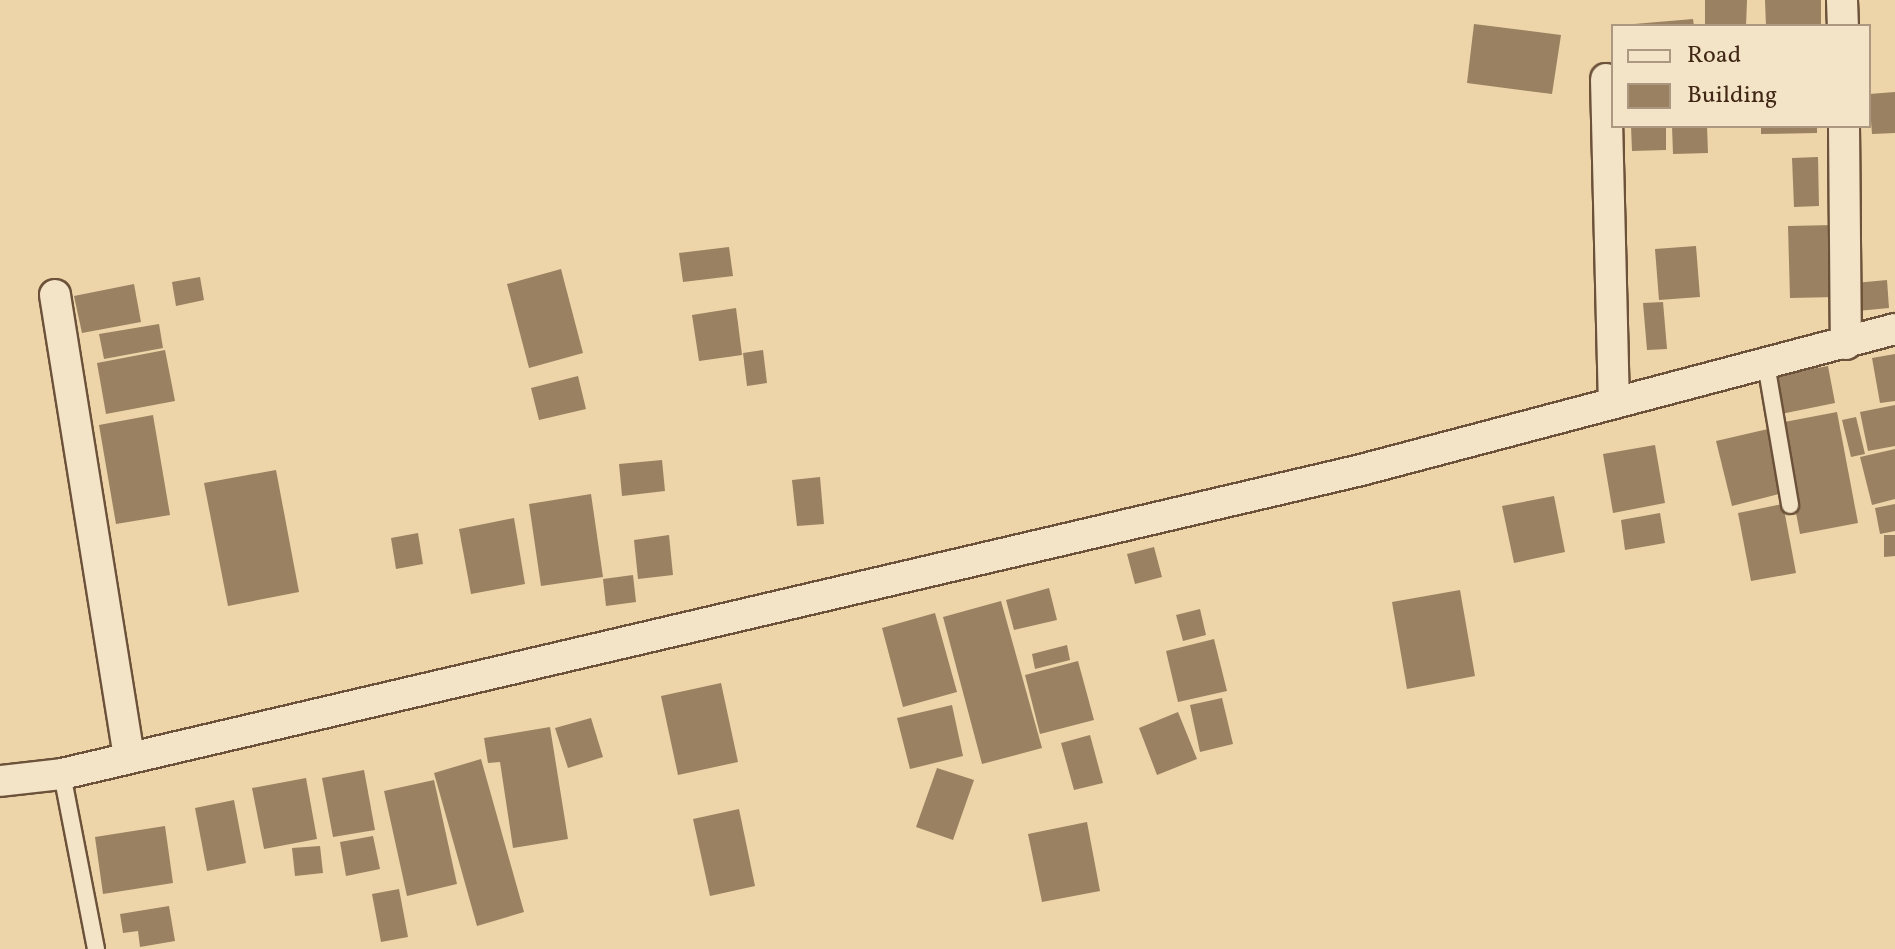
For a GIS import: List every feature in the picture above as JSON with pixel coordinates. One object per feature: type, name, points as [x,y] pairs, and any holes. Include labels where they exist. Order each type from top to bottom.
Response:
[{"type":"street","points":[[1842,0],[1843,24]]},
{"type":"street","points":[[1606,79],[1614,403]]},
{"type":"street","points":[[1844,128],[1846,344]]},
{"type":"street","points":[[55,295],[129,755]]},
{"type":"street","points":[[0,781],[62,774],[129,755],[743,617],[1614,403],[1895,329]]},
{"type":"lane","points":[[1766,364],[1790,505]]},
{"type":"lane","points":[[62,774],[96,949]]},
{"type":"building","points":[[1705,0],[1747,0],[1746,24],[1705,24]]},
{"type":"building","points":[[1765,0],[1821,0],[1821,24],[1766,24]]},
{"type":"building","points":[[1693,19],[1694,24],[1634,24]]},
{"type":"building","points":[[1474,24],[1561,35],[1552,94],[1467,83]]},
{"type":"building","points":[[1895,92],[1895,133],[1872,134],[1871,94]]},
{"type":"building","points":[[1631,128],[1666,128],[1666,150],[1632,151]]},
{"type":"building","points":[[1672,128],[1707,128],[1708,153],[1673,154]]},
{"type":"building","points":[[1761,128],[1817,128],[1817,133],[1761,134]]},
{"type":"building","points":[[1818,157],[1819,206],[1794,207],[1792,158]]},
{"type":"building","points":[[1834,225],[1836,297],[1790,298],[1788,226]]},
{"type":"building","points":[[1696,246],[1700,297],[1659,300],[1655,249]]},
{"type":"building","points":[[729,247],[733,276],[683,282],[679,253]]},
{"type":"building","points":[[561,269],[583,353],[529,368],[507,284]]},
{"type":"building","points":[[200,277],[204,300],[176,306],[172,282]]},
{"type":"building","points":[[1887,280],[1889,308],[1857,311],[1855,283]]},
{"type":"building","points":[[134,284],[141,322],[82,333],[74,296]]},
{"type":"building","points":[[1663,302],[1667,349],[1647,350],[1643,303]]},
{"type":"building","points":[[736,308],[742,355],[699,361],[692,315]]},
{"type":"building","points":[[159,324],[163,348],[104,359],[99,334]]},
{"type":"building","points":[[165,350],[175,401],[106,414],[97,363]]},
{"type":"building","points":[[763,350],[767,383],[747,386],[743,353]]},
{"type":"building","points":[[1895,354],[1895,401],[1880,403],[1872,358]]},
{"type":"building","points":[[1828,366],[1835,403],[1781,414],[1773,376]]},
{"type":"building","points":[[578,376],[586,409],[539,420],[531,388]]},
{"type":"building","points":[[1895,405],[1895,446],[1868,451],[1860,412]]},
{"type":"building","points":[[1837,412],[1858,523],[1800,534],[1779,423]]},
{"type":"building","points":[[153,415],[170,515],[116,524],[99,425]]},
{"type":"building","points":[[1856,417],[1865,454],[1851,457],[1842,420]]},
{"type":"building","points":[[1768,429],[1783,493],[1732,506],[1716,441]]},
{"type":"building","points":[[1655,445],[1665,503],[1613,513],[1603,454]]},
{"type":"building","points":[[1895,449],[1895,499],[1872,505],[1860,457]]},
{"type":"building","points":[[662,460],[665,491],[622,496],[619,464]]},
{"type":"building","points":[[276,470],[299,592],[228,606],[204,483]]},
{"type":"building","points":[[820,477],[824,524],[797,526],[792,480]]},
{"type":"building","points":[[591,494],[603,577],[541,586],[529,504]]},
{"type":"building","points":[[1554,496],[1565,552],[1514,563],[1502,506]]},
{"type":"building","points":[[1783,504],[1796,573],[1751,581],[1738,513]]},
{"type":"building","points":[[1895,504],[1895,531],[1880,534],[1875,508]]},
{"type":"building","points":[[1660,513],[1665,543],[1625,550],[1621,520]]},
{"type":"building","points":[[514,518],[525,584],[471,594],[459,529]]},
{"type":"building","points":[[418,533],[423,564],[396,569],[391,538]]},
{"type":"building","points":[[669,535],[673,575],[638,579],[634,540]]},
{"type":"building","points":[[1884,535],[1895,535],[1895,556],[1884,557]]},
{"type":"building","points":[[1154,547],[1162,577],[1135,584],[1127,554]]},
{"type":"building","points":[[633,575],[636,602],[606,606],[603,579]]},
{"type":"building","points":[[1049,588],[1057,620],[1014,630],[1006,600]]},
{"type":"building","points":[[1460,590],[1475,676],[1407,689],[1392,602]]},
{"type":"building","points":[[1001,601],[1042,748],[982,764],[943,617]]},
{"type":"building","points":[[1200,609],[1206,635],[1183,641],[1176,615]]},
{"type":"building","points":[[935,613],[957,692],[903,707],[882,628]]},
{"type":"building","points":[[1214,639],[1227,691],[1178,702],[1166,651]]},
{"type":"building","points":[[1067,645],[1070,660],[1035,669],[1032,654]]},
{"type":"building","points":[[1078,661],[1094,720],[1040,734],[1025,675]]},
{"type":"building","points":[[721,683],[738,762],[678,775],[661,696]]},
{"type":"building","points":[[1222,698],[1233,744],[1200,752],[1190,705]]},
{"type":"building","points":[[952,705],[963,756],[910,769],[897,718]]},
{"type":"building","points":[[1178,712],[1197,759],[1157,775],[1139,728]]},
{"type":"building","points":[[591,718],[603,757],[568,768],[555,728]]},
{"type":"building","points":[[550,727],[568,839],[513,848],[500,762],[488,763],[484,738]]},
{"type":"building","points":[[1090,735],[1103,783],[1074,790],[1061,743]]},
{"type":"building","points":[[481,759],[524,912],[477,926],[434,773]]},
{"type":"building","points":[[937,768],[974,780],[953,840],[916,827]]},
{"type":"building","points":[[364,770],[375,830],[333,837],[322,778]]},
{"type":"building","points":[[306,778],[317,839],[264,849],[252,788]]},
{"type":"building","points":[[434,780],[457,884],[407,896],[384,791]]},
{"type":"building","points":[[234,800],[246,863],[207,871],[195,808]]},
{"type":"building","points":[[739,809],[755,886],[710,896],[693,819]]},
{"type":"building","points":[[1087,822],[1100,891],[1042,902],[1028,834]]},
{"type":"building","points":[[165,826],[173,883],[103,894],[95,837]]},
{"type":"building","points":[[373,836],[380,869],[346,876],[340,842]]},
{"type":"building","points":[[320,846],[323,873],[295,876],[292,848]]},
{"type":"building","points":[[399,889],[408,937],[381,942],[372,894]]},
{"type":"building","points":[[169,906],[175,941],[140,947],[138,931],[123,933],[120,914]]}]
